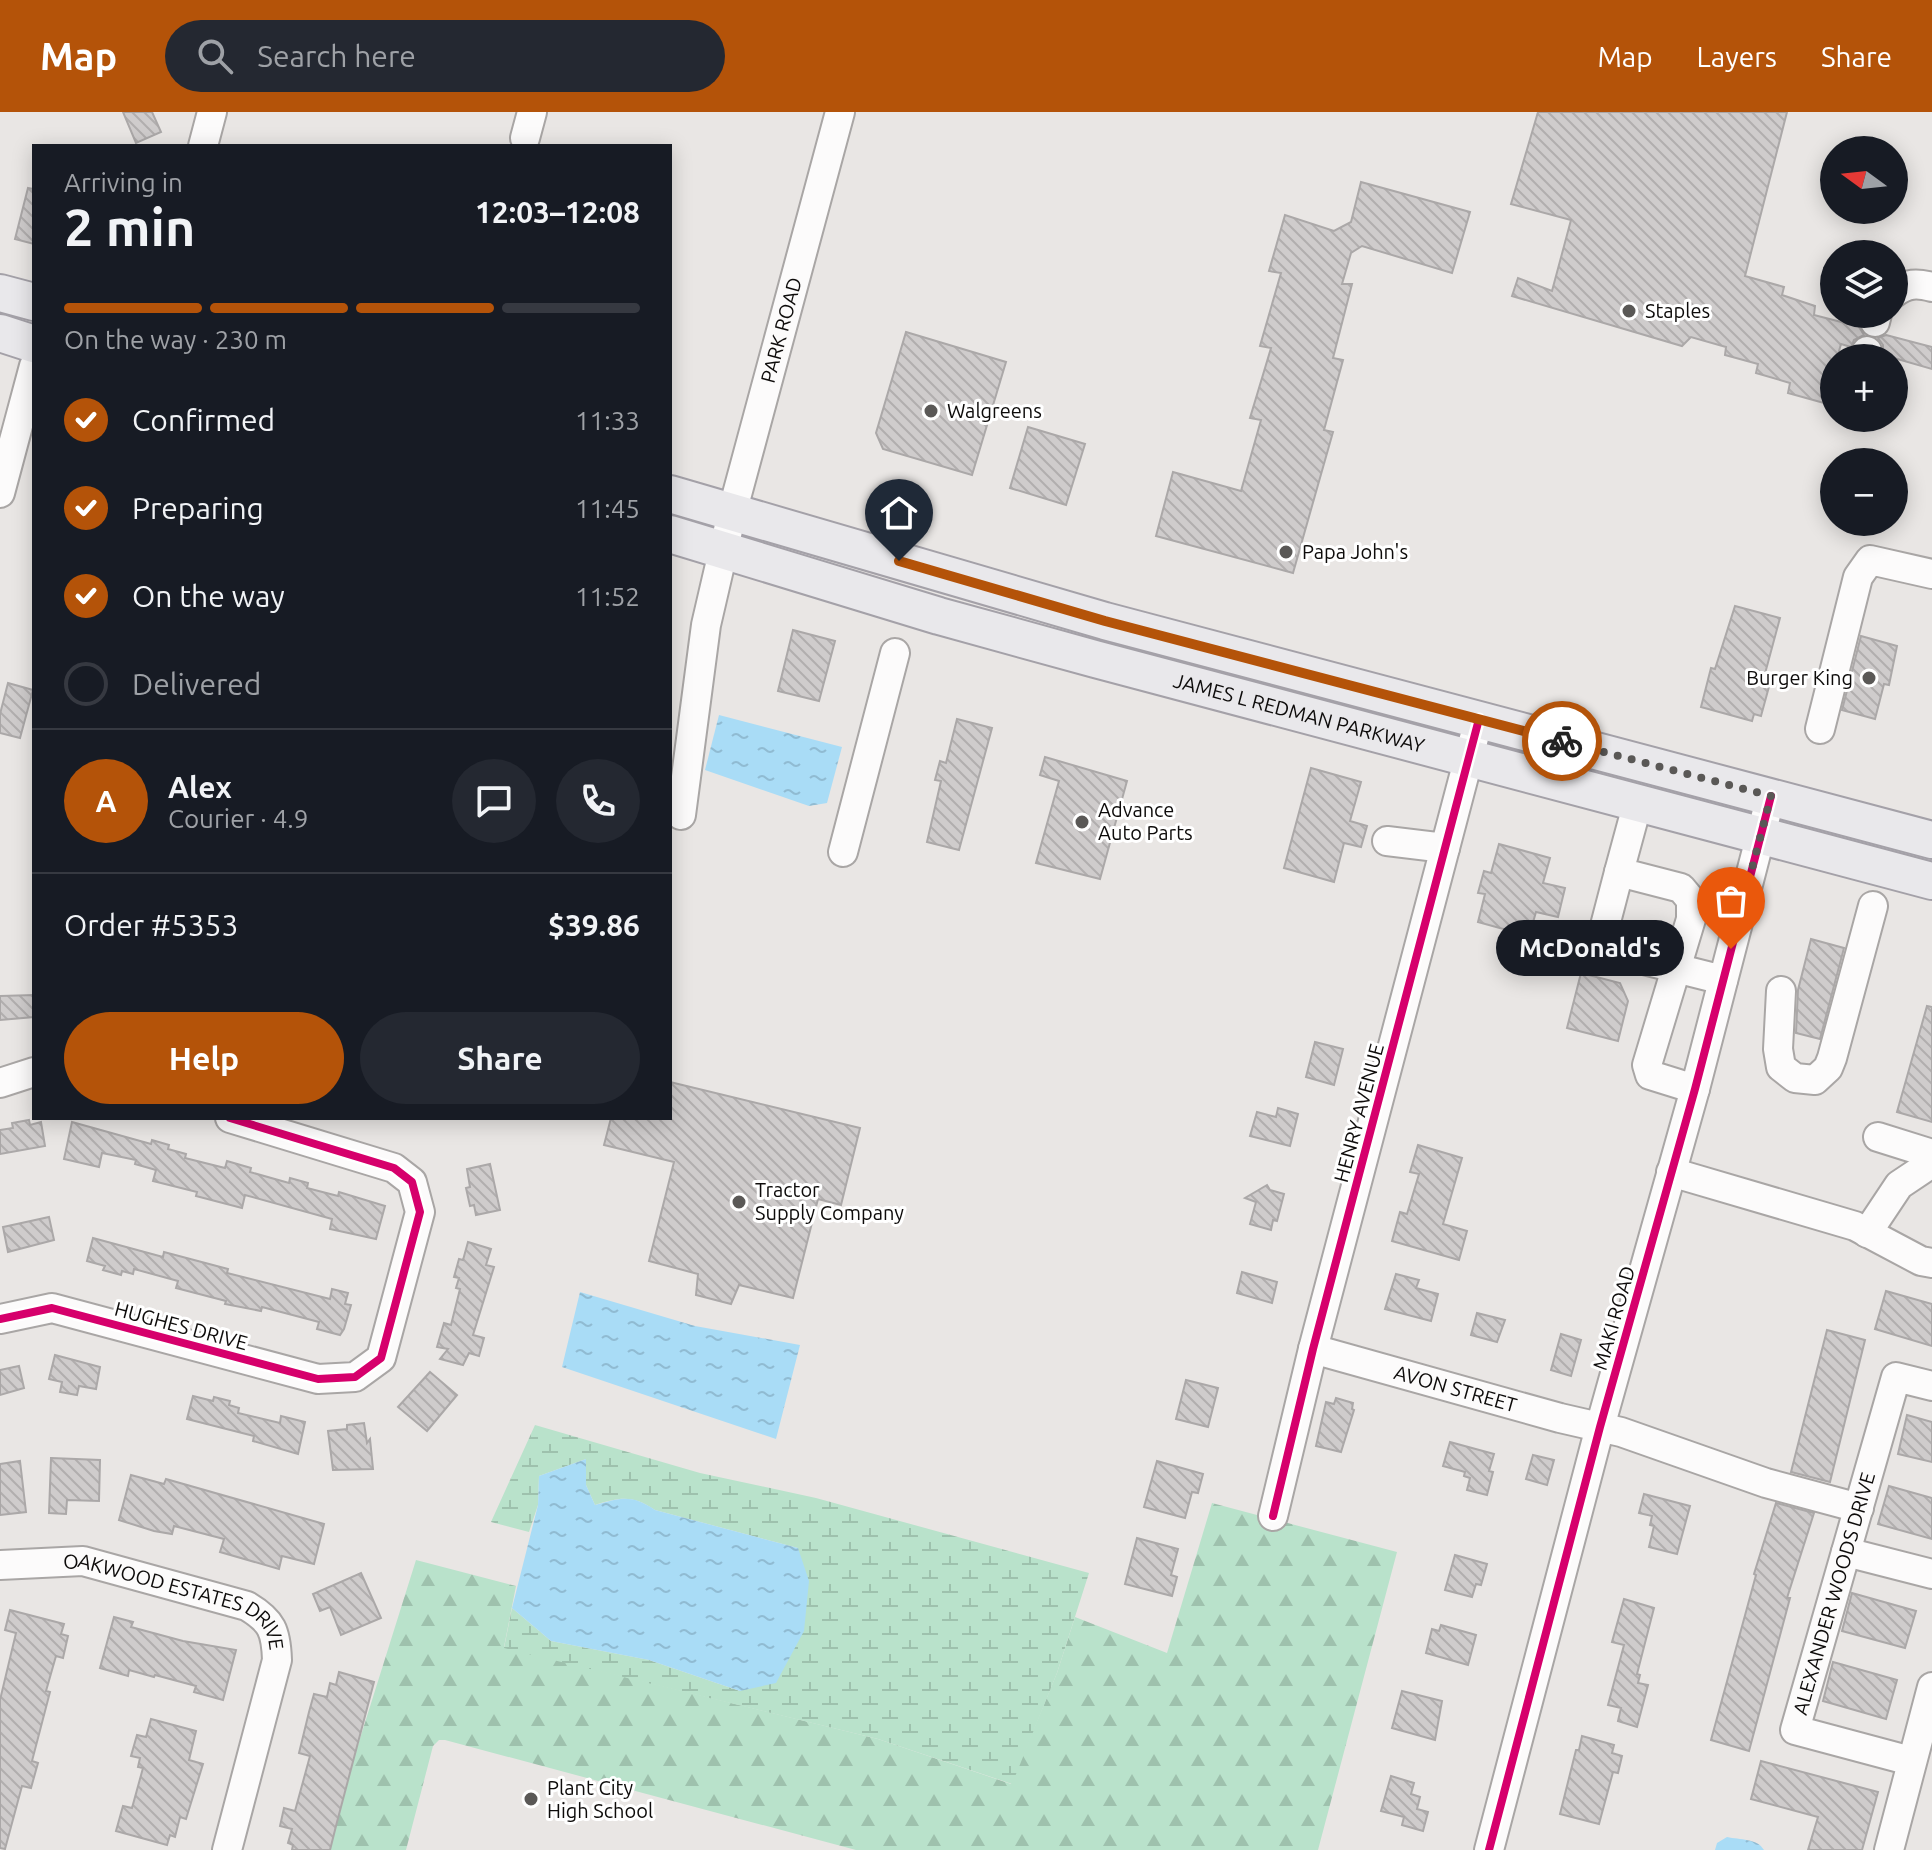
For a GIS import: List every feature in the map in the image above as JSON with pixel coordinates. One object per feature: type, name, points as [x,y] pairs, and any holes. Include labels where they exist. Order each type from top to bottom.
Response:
[{"type":"main road","points":[[0,293],[32,301]]},
{"type":"main road","points":[[0,333],[32,343]]},
{"type":"main road","name":"JAMES L REDMAN PARKWAY","points":[[672,495],[1105,621],[1932,840]]},
{"type":"main road","points":[[672,518],[702,520],[732,513]]},
{"type":"main road","name":"JAMES L REDMAN PARKWAY","points":[[672,535],[939,616],[1095,659],[1932,881]]},
{"type":"street","points":[[204,144],[212,112]]},
{"type":"street","name":"PARK ROAD","points":[[681,815],[706,625],[732,513],[840,112]]},
{"type":"street","points":[[1908,285],[1917,283],[1932,287]]},
{"type":"street","points":[[0,493],[30,396]]},
{"type":"street","points":[[1820,729],[1858,577],[1870,560],[1932,574]]},
{"type":"street","points":[[1095,659],[1105,621]]},
{"type":"street","points":[[843,852],[895,653]]},
{"type":"street","name":"HENRY AVENUE","points":[[1273,1516],[1313,1349],[1479,719]]},
{"type":"street","name":"MAKI ROAD","points":[[1489,1850],[1771,796]]},
{"type":"street","points":[[1638,802],[1601,941],[1604,950],[1723,980]]},
{"type":"street","points":[[1387,841],[1445,848]]},
{"type":"street","points":[[1619,872],[1681,888],[1691,900],[1691,919],[1647,1065],[1650,1075],[1695,1089]]},
{"type":"street","points":[[1781,991],[1778,1049],[1781,1067],[1795,1078],[1815,1080],[1828,1068],[1832,1058],[1873,906]]},
{"type":"street","points":[[0,1083],[32,1073]]},
{"type":"street","name":"HUGHES DRIVE","points":[[0,1319],[52,1308],[318,1379],[355,1377],[381,1358],[420,1212],[412,1182],[394,1168],[237,1120]]},
{"type":"street","points":[[1878,1137],[1932,1154]]},
{"type":"street","points":[[1867,1233],[1899,1185],[1932,1163]]},
{"type":"street","points":[[1671,1172],[1855,1226],[1921,1261],[1932,1263]]},
{"type":"street","name":"AVON STREET","points":[[1313,1349],[1621,1432],[1766,1483],[1859,1508]]},
{"type":"street","name":"ALEXANDER WOODS DRIVE","points":[[1911,1761],[1795,1730],[1896,1377],[1932,1386]]},
{"type":"street","points":[[1846,1552],[1932,1574]]},
{"type":"street","name":"OAKWOOD ESTATES DRIVE","points":[[0,1565],[83,1561],[247,1606],[266,1617],[276,1637],[277,1660],[227,1850]]},
{"type":"street","points":[[1889,1850],[1932,1687]]},
{"type":"green space","points":[[535,1425],[700,1473],[816,1498],[1089,1573],[1057,1673],[1012,1784],[878,1739],[504,1648],[512,1608],[551,1641],[649,1660],[740,1691],[798,1548],[655,1510],[633,1500],[619,1499],[595,1505],[586,1485],[586,1459],[539,1476],[538,1505],[529,1532],[491,1522]]},
{"type":"green space","points":[[1212,1503],[1397,1552],[1318,1850],[856,1850],[439,1740],[433,1746],[406,1850],[325,1850],[416,1560],[516,1586],[504,1647],[878,1739],[1011,1784],[1057,1673],[1075,1617],[1167,1653]]},
{"type":"water","points":[[719,715],[842,747],[827,803],[809,806],[705,770]]},
{"type":"water","points":[[580,1292],[695,1326],[800,1345],[776,1439],[562,1367]]},
{"type":"water","points":[[586,1459],[586,1485],[595,1505],[619,1499],[632,1500],[655,1510],[798,1548],[809,1581],[804,1631],[776,1683],[740,1691],[649,1660],[551,1641],[512,1608],[538,1505],[539,1476]]},
{"type":"water","points":[[1727,1837],[1753,1841],[1764,1850],[1715,1850],[1717,1843]]},
{"type":"building","points":[[123,112],[152,112],[161,132],[136,143]]},
{"type":"building","points":[[1538,112],[1787,112],[1745,276],[1784,287],[1782,295],[1815,306],[1814,315],[1820,317],[1820,328],[1860,328],[1864,335],[1852,344],[1820,344],[1820,402],[1788,393],[1790,383],[1756,373],[1758,364],[1725,355],[1726,347],[1691,337],[1682,346],[1512,296],[1518,278],[1552,291],[1571,220],[1511,204]]},
{"type":"building","points":[[1361,182],[1470,212],[1452,273],[1362,246],[1351,253],[1342,284],[1352,284],[1333,358],[1343,360],[1324,430],[1333,432],[1293,573],[1156,536],[1173,472],[1241,491],[1261,420],[1250,418],[1271,348],[1260,346],[1281,273],[1269,271],[1285,215],[1334,231],[1351,222]]},
{"type":"building","points":[[28,188],[32,189],[32,243],[15,239]]},
{"type":"building","points":[[906,332],[1006,362],[972,475],[883,449],[876,433]]},
{"type":"building","points":[[1886,335],[1932,347],[1932,369],[1908,362],[1908,344],[1882,344],[1878,338]]},
{"type":"building","points":[[1028,427],[1085,444],[1066,505],[1010,488]]},
{"type":"building","points":[[1735,606],[1780,618],[1763,681],[1770,683],[1761,716],[1754,714],[1752,721],[1701,707],[1711,668],[1715,669]]},
{"type":"building","points":[[793,630],[835,641],[819,701],[778,691]]},
{"type":"building","name":"Burger King","points":[[1861,636],[1897,646],[1889,685],[1884,684],[1875,719],[1842,710]]},
{"type":"building","points":[[8,683],[32,690],[20,738],[0,733],[0,714]]},
{"type":"building","points":[[957,719],[992,728],[959,850],[927,842],[941,781],[935,780],[940,761],[946,763]]},
{"type":"building","name":"Advance Auto Parts","points":[[1045,757],[1127,781],[1100,879],[1036,863],[1059,781],[1040,775]]},
{"type":"building","points":[[1311,768],[1361,782],[1350,821],[1367,826],[1361,847],[1344,843],[1334,882],[1284,868]]},
{"type":"building","points":[[1499,844],[1550,858],[1543,883],[1565,888],[1558,917],[1536,912],[1529,936],[1478,922],[1485,894],[1478,893],[1484,871],[1491,873]]},
{"type":"building","points":[[1811,939],[1844,948],[1820,1039],[1796,1033],[1798,990]]},
{"type":"building","points":[[1581,973],[1620,983],[1628,1001],[1618,1041],[1567,1028]]},
{"type":"building","points":[[32,995],[32,1017],[0,1020],[0,996]]},
{"type":"building","points":[[1927,1006],[1932,1007],[1932,1122],[1897,1112]]},
{"type":"building","points":[[1315,1042],[1343,1049],[1334,1085],[1306,1077]]},
{"type":"building","points":[[672,1082],[860,1128],[841,1205],[818,1199],[793,1298],[739,1285],[731,1304],[696,1295],[698,1274],[649,1261],[674,1162],[604,1145],[610,1120],[672,1120]]},
{"type":"building","points":[[1278,1108],[1298,1114],[1290,1146],[1250,1136],[1257,1112],[1276,1117]]},
{"type":"building","points":[[29,1120],[30,1125],[41,1122],[45,1146],[0,1154],[0,1130],[13,1128],[12,1123]]},
{"type":"building","points":[[72,1122],[151,1144],[152,1140],[169,1145],[168,1149],[186,1154],[185,1158],[225,1168],[227,1161],[251,1168],[250,1172],[289,1183],[290,1178],[308,1183],[307,1188],[338,1196],[339,1192],[385,1206],[376,1239],[330,1229],[332,1219],[245,1195],[242,1208],[196,1196],[197,1192],[153,1181],[156,1170],[135,1164],[136,1160],[102,1153],[99,1167],[64,1159]]},
{"type":"building","points":[[1418,1145],[1462,1158],[1443,1224],[1467,1231],[1459,1260],[1392,1241],[1400,1212],[1407,1214],[1419,1174],[1410,1172]]},
{"type":"building","points":[[490,1164],[500,1210],[476,1215],[474,1205],[470,1206],[466,1188],[470,1187],[467,1169]]},
{"type":"building","points":[[1267,1185],[1270,1190],[1284,1194],[1277,1221],[1273,1220],[1271,1230],[1250,1224],[1256,1202],[1245,1198]]},
{"type":"building","points":[[49,1217],[54,1240],[8,1252],[3,1227]]},
{"type":"building","points":[[93,1238],[163,1257],[164,1252],[228,1269],[227,1273],[330,1299],[332,1289],[348,1293],[345,1304],[351,1305],[344,1329],[340,1335],[317,1329],[319,1322],[262,1307],[261,1311],[225,1304],[226,1301],[176,1288],[178,1281],[134,1269],[133,1274],[122,1271],[121,1275],[103,1270],[105,1266],[87,1261]]},
{"type":"building","points":[[468,1242],[491,1249],[486,1265],[494,1267],[473,1335],[484,1338],[479,1356],[469,1353],[463,1365],[440,1359],[448,1349],[437,1347],[444,1323],[451,1325],[460,1289],[456,1288],[459,1278],[454,1277]]},
{"type":"building","points":[[1242,1272],[1277,1282],[1272,1303],[1237,1293]]},
{"type":"building","points":[[1396,1274],[1419,1280],[1416,1288],[1438,1294],[1431,1321],[1385,1309]]},
{"type":"building","points":[[1886,1291],[1932,1304],[1932,1346],[1875,1329]]},
{"type":"building","points":[[1477,1313],[1505,1320],[1497,1342],[1471,1335]]},
{"type":"building","points":[[1827,1330],[1865,1340],[1830,1482],[1791,1472]]},
{"type":"building","points":[[1561,1334],[1581,1340],[1571,1376],[1551,1370]]},
{"type":"building","points":[[55,1355],[100,1367],[96,1389],[79,1386],[77,1395],[60,1392],[62,1382],[49,1379]]},
{"type":"building","points":[[19,1366],[24,1388],[0,1395],[0,1370]]},
{"type":"building","points":[[430,1372],[457,1395],[427,1431],[398,1407]]},
{"type":"building","points":[[1186,1380],[1218,1388],[1208,1427],[1176,1419]]},
{"type":"building","points":[[193,1396],[230,1401],[229,1405],[239,1408],[238,1413],[280,1423],[281,1416],[305,1422],[298,1454],[253,1441],[254,1436],[187,1419]]},
{"type":"building","points":[[1336,1398],[1353,1403],[1354,1410],[1341,1452],[1316,1446],[1326,1402],[1334,1404]]},
{"type":"building","points":[[1907,1415],[1932,1422],[1932,1462],[1898,1454]]},
{"type":"building","points":[[364,1423],[367,1443],[370,1439],[373,1469],[333,1470],[328,1431]]},
{"type":"building","points":[[1450,1442],[1494,1454],[1487,1495],[1467,1490],[1470,1478],[1464,1476],[1465,1472],[1443,1466]]},
{"type":"building","points":[[1533,1455],[1554,1460],[1547,1485],[1526,1479]]},
{"type":"building","points":[[51,1458],[100,1460],[99,1501],[67,1500],[66,1514],[49,1513]]},
{"type":"building","points":[[20,1461],[26,1512],[0,1515],[0,1464]]},
{"type":"building","points":[[1157,1461],[1203,1474],[1198,1493],[1192,1492],[1185,1518],[1144,1507]]},
{"type":"building","points":[[131,1475],[164,1484],[166,1479],[324,1524],[314,1564],[282,1556],[279,1569],[220,1552],[224,1539],[174,1526],[172,1534],[154,1531],[119,1520]]},
{"type":"building","points":[[1889,1486],[1932,1498],[1932,1539],[1878,1524]]},
{"type":"building","points":[[1644,1494],[1690,1506],[1677,1554],[1649,1547],[1654,1526],[1650,1525],[1652,1516],[1639,1513]]},
{"type":"building","points":[[1776,1503],[1814,1513],[1787,1598],[1790,1598],[1749,1751],[1711,1740],[1754,1574]]},
{"type":"building","points":[[1137,1538],[1178,1549],[1171,1575],[1177,1577],[1172,1596],[1125,1584]]},
{"type":"building","points":[[1455,1555],[1487,1564],[1481,1585],[1476,1584],[1472,1597],[1445,1590]]},
{"type":"building","points":[[361,1573],[381,1618],[341,1635],[330,1607],[320,1611],[313,1594]]},
{"type":"building","points":[[1852,1593],[1916,1611],[1905,1648],[1842,1631]]},
{"type":"building","points":[[1624,1599],[1654,1608],[1637,1674],[1640,1675],[1638,1683],[1648,1685],[1637,1727],[1618,1721],[1621,1708],[1608,1705],[1624,1645],[1612,1642]]},
{"type":"building","points":[[10,1610],[64,1624],[61,1634],[68,1636],[63,1658],[56,1656],[46,1691],[50,1692],[32,1761],[38,1763],[31,1788],[22,1786],[5,1849],[0,1848],[0,1700],[16,1633],[5,1630]]},
{"type":"building","points":[[114,1617],[133,1622],[131,1627],[183,1641],[236,1650],[223,1700],[194,1692],[196,1686],[155,1675],[129,1670],[128,1676],[100,1668]]},
{"type":"building","points":[[1441,1625],[1476,1635],[1468,1665],[1426,1653],[1432,1629],[1439,1631]]},
{"type":"building","points":[[1833,1662],[1897,1680],[1886,1719],[1823,1701]]},
{"type":"building","points":[[339,1672],[374,1682],[330,1850],[292,1850],[293,1845],[288,1843],[292,1829],[280,1826],[284,1808],[295,1811],[310,1756],[299,1753],[309,1712],[314,1694],[327,1697],[330,1683],[336,1685]]},
{"type":"building","points":[[1402,1691],[1442,1701],[1435,1740],[1392,1728]]},
{"type":"building","points":[[151,1719],[196,1731],[189,1760],[203,1764],[186,1819],[180,1817],[175,1837],[170,1835],[167,1845],[116,1831],[123,1806],[132,1808],[143,1768],[138,1767],[140,1758],[131,1756],[137,1735],[146,1737]]},
{"type":"building","points":[[1582,1736],[1614,1745],[1612,1753],[1622,1756],[1618,1773],[1613,1772],[1599,1824],[1560,1814]]},
{"type":"building","points":[[1761,1761],[1878,1792],[1862,1850],[1808,1850],[1818,1817],[1751,1799]]},
{"type":"building","points":[[1391,1776],[1414,1783],[1411,1794],[1420,1797],[1417,1809],[1428,1812],[1423,1831],[1402,1825],[1404,1817],[1381,1811]]},
{"type":"cycle path","points":[[1273,1516],[1313,1349],[1479,719]]},
{"type":"cycle path","points":[[1489,1850],[1771,796]]},
{"type":"cycle path","points":[[0,1319],[52,1308],[318,1379],[355,1377],[381,1358],[420,1212],[412,1182],[394,1168],[237,1120]]},
{"type":"way so far","points":[[1562,741],[1771,796],[1731,949]]},
{"type":"place","name":"Staples","points":[[1629,311]]},
{"type":"place","name":"Walgreens","points":[[931,411]]},
{"type":"place","name":"Papa John's","points":[[1286,552]]},
{"type":"place","name":"Burger King","points":[[1869,678]]},
{"type":"place","name":"Advance Auto Parts","points":[[1082,822]]},
{"type":"place","name":"McDonald's","points":[[1731,949]]},
{"type":"place","name":"Tractor Supply Company","points":[[739,1202]]},
{"type":"place","name":"Plant City High School","points":[[531,1799]]},
{"type":"route","points":[[899,561],[1105,621],[1562,741]]}]
